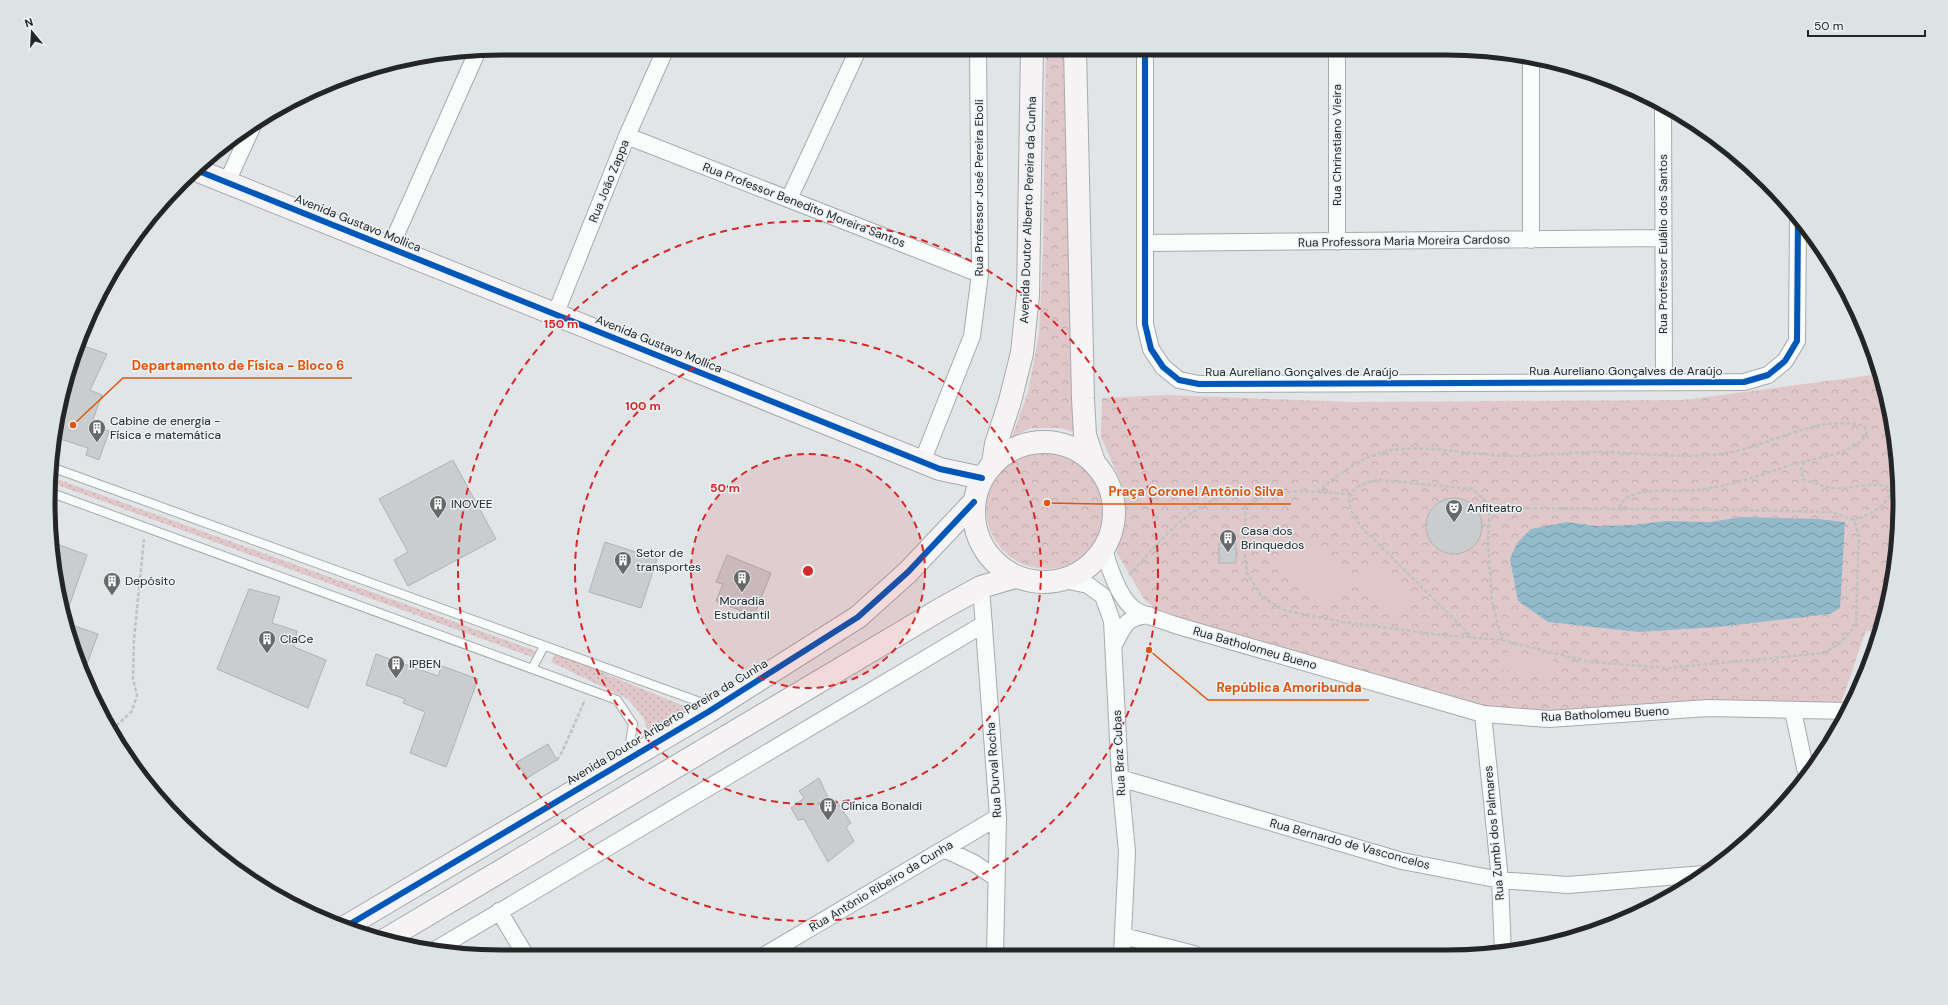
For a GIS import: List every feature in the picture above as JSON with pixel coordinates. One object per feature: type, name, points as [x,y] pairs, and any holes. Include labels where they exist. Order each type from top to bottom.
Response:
[{"type":"main road","name":"Avenida Doutor Alberto Pereira da Cunha","points":[[987,470],[1010,401],[1022,353],[1028,295],[1032,55]]},
{"type":"main road","points":[[1075,55],[1085,435],[1094,462],[1107,480],[1114,501],[1114,525],[1104,549],[1086,569],[1064,580],[1039,583],[1015,577],[996,565],[985,552],[976,532],[974,501],[987,470],[1022,445],[1048,442],[1073,448],[1094,462]]},
{"type":"main road","name":"Avenida Gustavo Mollica","points":[[201,172],[931,465],[987,470]]},
{"type":"main road","name":"Avenida Gustavo Mollica","points":[[931,465],[974,501]]},
{"type":"main road","name":"Avenida Doutor Ariberto Pereira da Cunha","points":[[351,923],[731,698],[858,618],[908,572],[974,501]]},
{"type":"main road","points":[[392,936],[981,587],[1015,577]]},
{"type":"street","name":"Rua João Zappa","points":[[555,315],[627,136],[663,55]]},
{"type":"street","points":[[789,199],[856,55]]},
{"type":"street","name":"Rua Professor José Pereira Eboli","points":[[931,465],[972,336],[980,274],[978,55]]},
{"type":"street","name":"Rua Aureliano Gonçalves de Araújo","points":[[1145,55],[1145,324],[1151,349],[1163,367],[1179,380],[1199,384],[1744,382],[1768,375],[1785,361],[1797,341],[1798,226]]},
{"type":"street","name":"Rua Chrinstiano Vieira","points":[[1337,55],[1337,242]]},
{"type":"street","points":[[390,248],[475,56]]},
{"type":"street","points":[[1531,64],[1531,240]]},
{"type":"street","name":"Rua Professor Eulálio dos Santos","points":[[1663,112],[1664,382]]},
{"type":"street","points":[[227,182],[249,133]]},
{"type":"street","name":"Rua Professor Benedito Moreira Santos","points":[[627,136],[980,274]]},
{"type":"street","name":"Rua Professora Maria Moreira Cardoso","points":[[1145,243],[1663,238]]},
{"type":"street","name":"Rua Batholomeu Bueno","points":[[1104,549],[1111,574],[1118,587],[1135,610],[1175,625],[1483,714],[1549,719],[1708,708],[1841,711]]},
{"type":"street","name":"Rua Braz Cubas","points":[[1064,580],[1088,585],[1103,596],[1112,621],[1120,778],[1126,852],[1122,950]]},
{"type":"street","name":"Rua Durval Rocha","points":[[981,587],[998,817],[995,950]]},
{"type":"street","points":[[1113,646],[1129,620],[1134,616],[1149,615]]},
{"type":"street","points":[[442,946],[984,624]]},
{"type":"street","points":[[1793,711],[1805,769]]},
{"type":"street","name":"Rua Zumbi dos Palmares","points":[[1483,714],[1500,880],[1503,946]]},
{"type":"street","name":"Rua Bernardo de Vasconcelos","points":[[1120,778],[1402,861],[1500,880],[1568,884],[1694,875]]},
{"type":"street","name":"Rua Antônio Ribeiro da Cunha","points":[[773,950],[998,817]]},
{"type":"street","points":[[944,848],[974,863],[996,878]]},
{"type":"street","points":[[499,911],[522,950]]},
{"type":"street","points":[[1123,936],[1178,950]]},
{"type":"lane","points":[[56,469],[700,702],[731,698]]},
{"type":"lane","points":[[55,494],[617,700],[633,724],[627,760]]},
{"type":"lane","points":[[532,669],[544,646]]},
{"type":"path","points":[[1318,492],[1352,464],[1393,450],[1429,449],[1508,456],[1593,452],[1667,455],[1721,454],[1767,442],[1811,428],[1855,423],[1864,426],[1866,432],[1864,440],[1856,445],[1823,458],[1806,461],[1748,480],[1698,490],[1642,493],[1629,497],[1621,502],[1619,509]]},
{"type":"path","points":[[1472,638],[1362,528],[1350,506],[1351,494],[1359,485],[1369,481],[1380,480],[1473,488],[1490,506],[1511,508],[1832,512],[1854,520],[1870,514],[1882,506],[1890,495],[1889,487],[1874,484],[1836,488],[1819,485],[1804,479],[1801,469],[1806,461]]},
{"type":"path","points":[[1118,587],[1176,524],[1204,505],[1230,495],[1268,494],[1299,491],[1351,494]]},
{"type":"path","points":[[1268,494],[1246,506],[1244,545],[1247,573],[1262,597],[1284,610],[1343,622],[1472,638],[1502,640],[1590,662],[1668,668],[1825,652],[1842,641],[1856,625],[1859,535],[1854,520]]},
{"type":"path","points":[[1490,506],[1488,542],[1492,601],[1502,640]]},
{"type":"path","points":[[115,727],[132,711],[138,695],[133,679],[134,638],[145,527]]},
{"type":"path","points":[[557,760],[590,690]]},
{"type":"green space","points":[[1046,55],[1070,55],[1075,433],[1061,428],[1031,428],[1012,437],[1028,392],[1039,334],[1043,250]]},
{"type":"green space","points":[[1874,375],[1884,415],[1892,473],[1892,532],[1889,561],[1878,618],[1874,631],[1866,631],[1839,707],[1576,712],[1488,708],[1274,645],[1164,616],[1144,599],[1117,553],[1125,492],[1101,437],[1102,398],[1166,395],[1352,402],[1683,400]]},
{"type":"green space","points":[[1047,447],[1059,448],[1070,452],[1081,457],[1090,465],[1098,474],[1103,485],[1107,496],[1107,520],[1103,531],[1098,542],[1090,551],[1081,559],[1070,564],[1059,568],[1047,569],[1035,568],[1024,564],[1013,559],[1004,551],[996,542],[991,531],[987,520],[986,508],[987,496],[991,485],[996,474],[1004,465],[1013,457],[1024,452],[1035,448]]},
{"type":"green space","points":[[57,479],[536,651],[532,657],[56,484]]},
{"type":"green space","points":[[1303,532],[1352,580],[1322,610],[1274,561]]},
{"type":"green space","points":[[1381,562],[1418,601],[1395,622],[1358,584]]},
{"type":"green space","points":[[1503,652],[1556,661],[1553,678],[1500,669]]},
{"type":"green space","points":[[555,653],[691,709],[649,734],[643,717],[628,699],[551,662]]},
{"type":"water","points":[[1742,517],[1818,519],[1845,522],[1840,608],[1830,614],[1718,627],[1639,632],[1548,622],[1518,601],[1510,559],[1517,543],[1531,529],[1567,522],[1597,526],[1633,525],[1665,521],[1710,522]]},
{"type":"building","points":[[84,346],[107,354],[90,390],[102,395],[91,425],[109,431],[99,460],[86,455],[88,448],[60,439],[70,387]]},
{"type":"building","name":"INOVEE","points":[[453,460],[496,539],[408,586],[394,560],[408,552],[379,499]]},
{"type":"building","name":"Anfiteatro","points":[[1448,498],[1460,498],[1470,502],[1478,510],[1482,520],[1482,532],[1478,542],[1470,550],[1460,554],[1448,554],[1438,550],[1430,542],[1426,532],[1426,520],[1430,510],[1438,502]]},
{"type":"building","name":"Setor de transportes","points":[[605,542],[657,559],[641,608],[589,592]]},
{"type":"building","name":"Casa dos Brinquedos","points":[[1219,543],[1236,543],[1236,563],[1219,563]]},
{"type":"building","points":[[57,544],[87,555],[68,609]]},
{"type":"building","name":"Moradia Estudantil","points":[[727,555],[771,573],[754,616],[716,601],[723,584],[716,582]]},
{"type":"building","name":"ClaCe","points":[[249,589],[280,597],[272,623],[297,631],[294,647],[326,660],[308,708],[217,669]]},
{"type":"building","points":[[72,625],[98,634],[87,664],[85,663]]},
{"type":"building","points":[[376,654],[438,676],[442,666],[478,679],[446,767],[410,753],[425,712],[403,703],[405,699],[366,685]]},
{"type":"building","points":[[548,744],[557,760],[527,778],[517,762]]},
{"type":"building","name":"Clínica Bonaldi","points":[[819,778],[830,802],[836,800],[851,823],[846,827],[854,841],[828,862],[804,819],[798,820],[791,808],[804,798],[799,791]]},
{"type":"cycle path","points":[[1145,55],[1145,324],[1151,349],[1163,367],[1179,380],[1199,384],[1744,382],[1768,375],[1785,361],[1797,341],[1798,226]]},
{"type":"cycle path","points":[[201,172],[940,469],[982,478]]},
{"type":"cycle path","points":[[351,923],[708,712],[858,617],[908,572],[974,502]]},
{"type":"place","name":"Departamento de Física - Bloco 6","points":[[73,425]]},
{"type":"place","name":"Cabine de energia - Física e matemática","points":[[97,443]]},
{"type":"place","name":"Praça Coronel Antônio Silva","points":[[1047,503]]},
{"type":"place","name":"INOVEE","points":[[438,519]]},
{"type":"place","name":"Anfiteatro","points":[[1454,523]]},
{"type":"place","name":"Casa dos Brinquedos","points":[[1228,553]]},
{"type":"place","name":"Setor de transportes","points":[[623,575]]},
{"type":"place","name":"Moradia Estudantil","points":[[742,593]]},
{"type":"place","name":"Depósito","points":[[112,596]]},
{"type":"place","name":"República Amoribunda","points":[[1149,650]]},
{"type":"place","name":"ClaCe","points":[[267,654]]},
{"type":"place","name":"IPBEN","points":[[396,679]]},
{"type":"place","name":"Clínica Bonaldi","points":[[828,821]]}]
